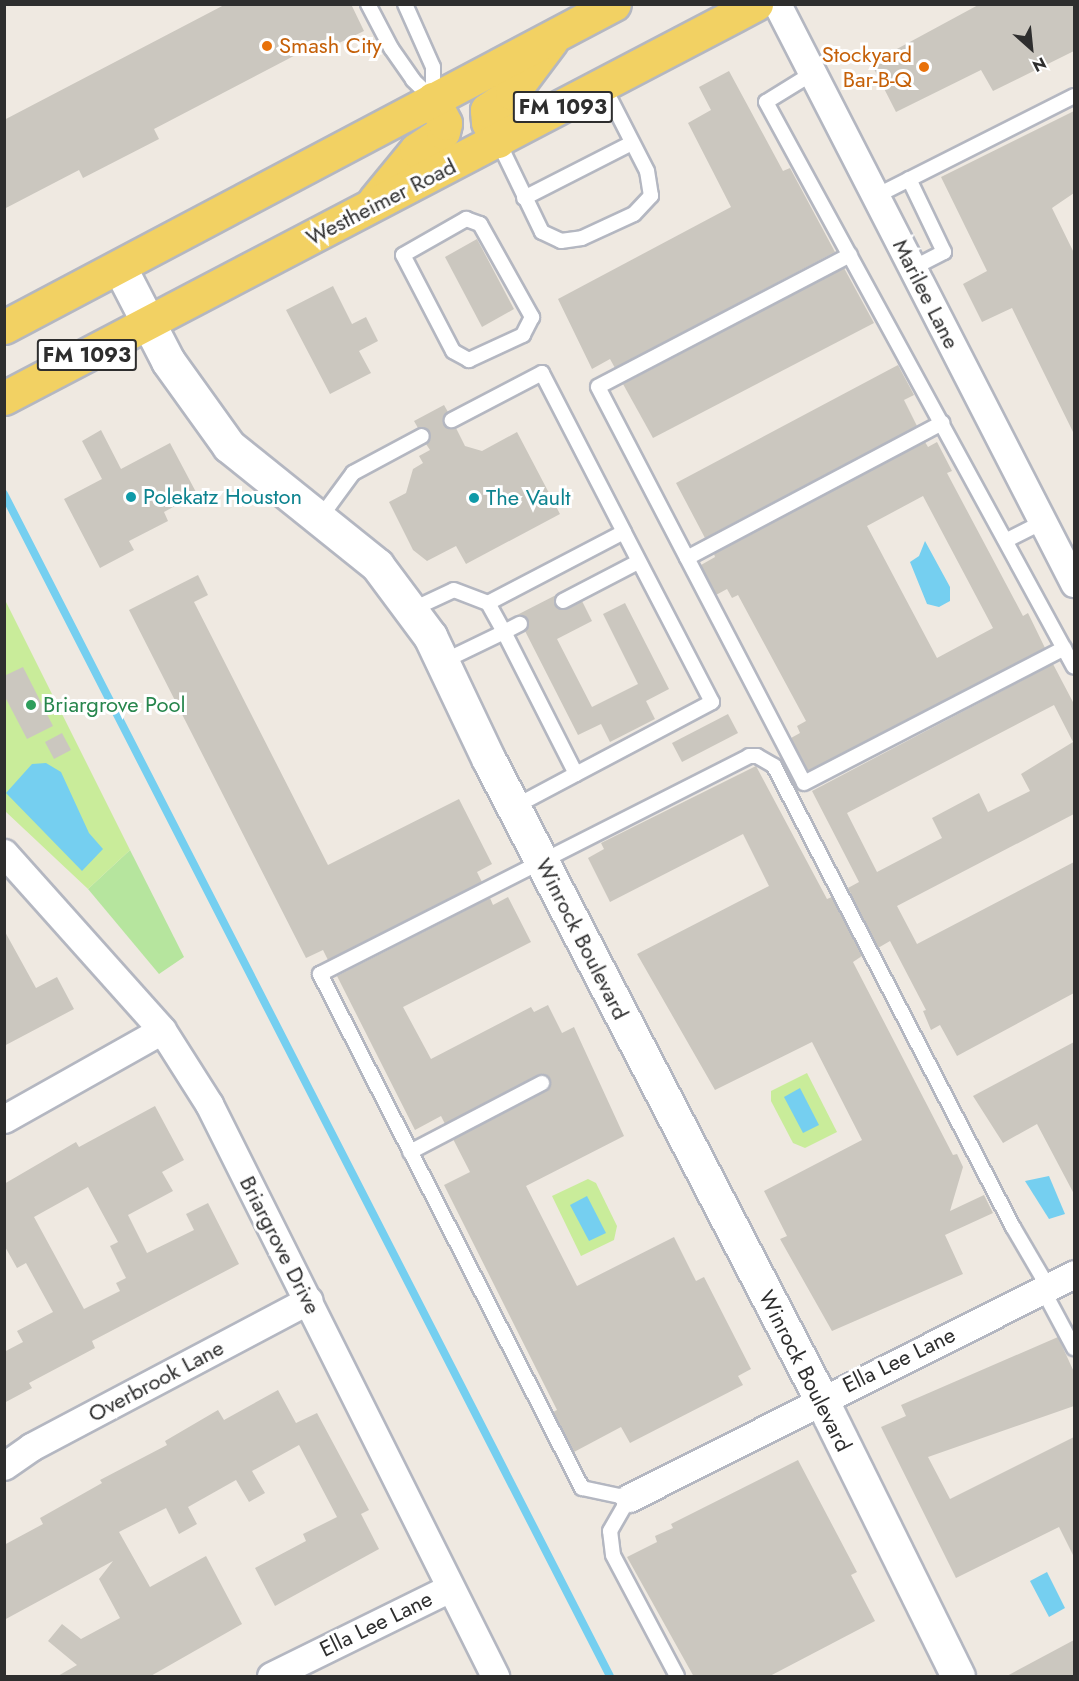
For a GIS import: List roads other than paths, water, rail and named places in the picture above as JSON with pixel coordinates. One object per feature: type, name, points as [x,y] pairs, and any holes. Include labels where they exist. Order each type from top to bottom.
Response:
[{"type":"main road","name":"FM 1093","points":[[4,327],[120,268],[614,4]]},
{"type":"main road","name":"Westheimer Road","points":[[4,398],[756,4]]},
{"type":"main road","points":[[498,141],[488,122],[487,110],[512,93],[556,35]]},
{"type":"main road","points":[[369,208],[416,150],[443,132],[445,123],[433,99]]},
{"type":"street","name":"Marilee Lane","points":[[777,4],[1074,583]]},
{"type":"street","name":"Winrock Boulevard","points":[[120,268],[183,384],[229,446],[378,565],[411,610],[442,662],[541,860],[821,1399],[958,1677]]},
{"type":"street","name":"Briargrove Drive","points":[[4,853],[162,1030],[209,1104],[309,1300],[495,1677]]},
{"type":"street","points":[[4,1119],[162,1030]]},
{"type":"street","name":"Ella Lee Lane","points":[[629,1498],[821,1399],[1074,1274]]},
{"type":"street","name":"Overbrook Lane","points":[[4,1466],[31,1447],[309,1300]]},
{"type":"street","name":"Ella Lee Lane","points":[[271,1677],[450,1588]]},
{"type":"lane","points":[[368,4],[391,48],[412,80],[433,99]]},
{"type":"lane","points":[[405,4],[433,67],[433,99]]},
{"type":"lane","points":[[813,74],[766,102],[1007,540],[1074,667]]},
{"type":"lane","points":[[498,141],[542,232],[561,241],[582,238],[634,214],[651,196],[647,171],[603,85]]},
{"type":"lane","points":[[876,196],[1074,96]]},
{"type":"lane","points":[[524,198],[632,143]]},
{"type":"lane","points":[[909,179],[944,252],[913,268]]},
{"type":"lane","points":[[466,219],[480,224],[532,317],[523,335],[480,358],[469,360],[453,351],[403,255],[466,219]]},
{"type":"lane","points":[[850,255],[598,387],[804,783],[1064,648]]},
{"type":"lane","points":[[452,420],[542,373],[712,702],[514,807]]},
{"type":"lane","points":[[687,558],[942,423]]},
{"type":"lane","points":[[320,518],[352,472],[422,436]]},
{"type":"lane","points":[[1007,540],[1043,522]]},
{"type":"lane","points":[[488,603],[624,532]]},
{"type":"lane","points":[[562,601],[638,562]]},
{"type":"lane","points":[[411,610],[454,590],[488,603],[576,774]]},
{"type":"lane","points":[[442,662],[520,624]]},
{"type":"lane","points":[[677,1677],[613,1555],[610,1531],[629,1498],[582,1488],[320,974],[749,756],[774,765],[1074,1348]]},
{"type":"lane","points":[[410,1152],[542,1083]]},
{"type":"water","points":[[925,541],[950,587],[950,601],[939,607],[927,604],[910,562],[919,556]]},
{"type":"water","points":[[46,763],[61,772],[89,833],[103,849],[82,871],[6,793],[32,764]]},
{"type":"water","points":[[800,1088],[819,1125],[803,1133],[784,1097]]},
{"type":"water","points":[[1049,1176],[1065,1214],[1049,1219],[1025,1181]]},
{"type":"water","points":[[587,1196],[606,1233],[589,1241],[570,1205]]},
{"type":"water","points":[[1047,1572],[1065,1608],[1049,1617],[1030,1581]]},
{"type":"waterway","points":[[4,494],[610,1676]]},
{"type":"place","name":"Smash City","points":[[267,46]]},
{"type":"place","name":"Stockyard Bar-B-Q","points":[[924,67]]},
{"type":"place","name":"Polekatz Houston","points":[[131,497]]},
{"type":"place","name":"The Vault","points":[[474,498]]},
{"type":"place","name":"Briargrove Pool","points":[[31,705]]}]
